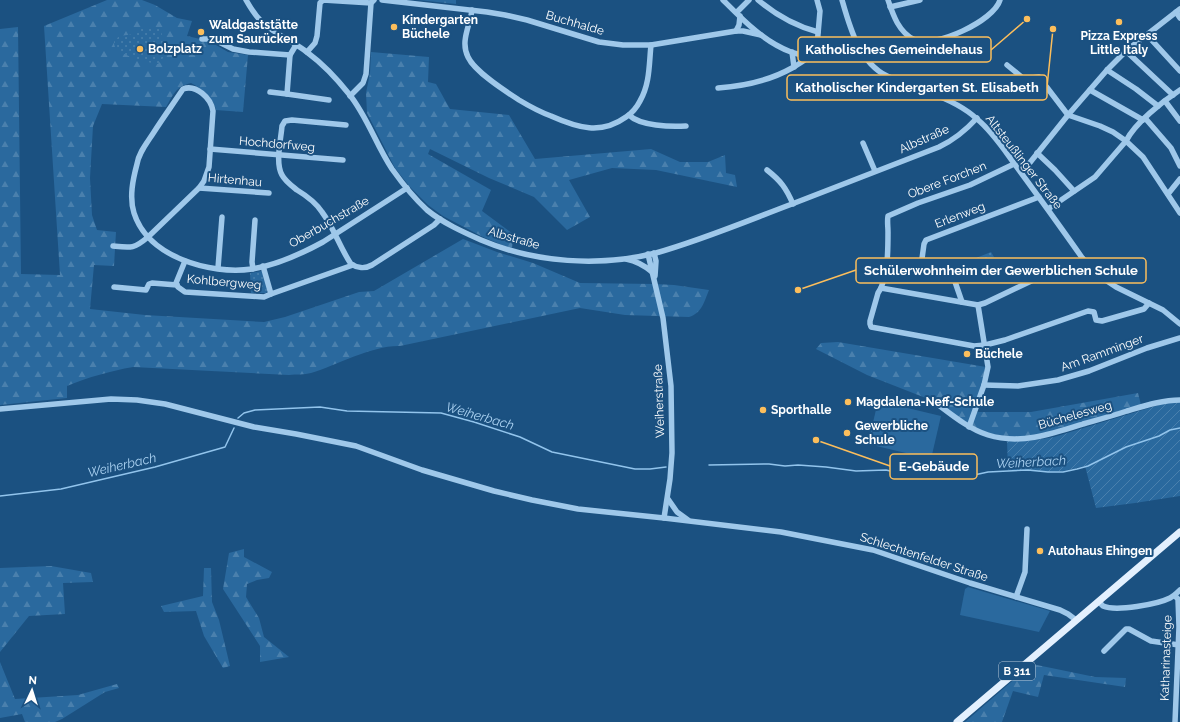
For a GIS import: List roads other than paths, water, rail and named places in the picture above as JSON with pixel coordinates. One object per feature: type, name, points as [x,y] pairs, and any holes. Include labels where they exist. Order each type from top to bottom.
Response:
[{"type":"main road","name":"B 311","points":[[957,722],[1180,532]]},
{"type":"street","name":"Albstraße","points":[[246,0],[262,22],[307,52],[324,66],[350,96],[392,169],[425,208],[440,219],[494,245],[513,252],[557,260],[594,261],[622,259],[651,254],[720,232],[934,149],[961,134],[977,118]]},
{"type":"street","points":[[307,52],[315,43],[317,36],[320,3],[324,0],[373,2],[365,79],[350,96]]},
{"type":"street","name":"Buchhalde","points":[[382,0],[472,10],[527,20],[606,44],[651,45],[736,31],[761,35]]},
{"type":"street","points":[[723,0],[761,35],[792,52],[813,56],[852,58],[863,54]]},
{"type":"street","points":[[736,31],[739,25],[738,14],[749,0]]},
{"type":"street","points":[[758,0],[784,18],[818,32]]},
{"type":"street","points":[[718,88],[753,84],[775,77],[813,56],[818,32],[820,11],[817,0]]},
{"type":"street","name":"Altsteußlinger Straße","points":[[842,0],[850,24],[863,54],[872,65],[886,76],[952,101],[966,109],[977,118],[1021,172],[1083,259],[1101,278],[1163,310],[1180,324]]},
{"type":"street","points":[[888,0],[900,28],[915,40],[927,42],[955,34],[977,23],[995,9],[1000,0]]},
{"type":"street","points":[[890,7],[920,0]]},
{"type":"street","points":[[472,10],[464,42],[467,57],[476,68],[510,95],[525,104],[547,115],[584,128],[602,127],[613,124],[629,115],[640,102],[646,88],[649,73],[651,45]]},
{"type":"street","points":[[1021,172],[1068,115],[1126,50],[1147,36],[1178,10],[1180,18]]},
{"type":"street","points":[[1147,36],[1180,71]]},
{"type":"street","points":[[202,39],[213,39],[233,49],[249,52],[290,55]]},
{"type":"street","points":[[287,94],[290,55],[296,45]]},
{"type":"street","points":[[1126,50],[1173,94]]},
{"type":"street","points":[[792,52],[794,67]]},
{"type":"street","points":[[1007,66],[1024,79],[1038,77],[1068,115],[1100,126],[1113,132],[1126,141],[1143,157],[1180,213]]},
{"type":"street","points":[[1107,70],[1136,89],[1158,106]]},
{"type":"street","name":"Oberbuchstraße","points":[[210,149],[213,111],[210,101],[194,88],[182,89],[143,149],[137,163],[132,188],[132,205],[137,220],[148,237],[160,247],[185,261],[200,266],[235,270],[253,269],[286,259],[308,250],[407,188]]},
{"type":"street","points":[[1090,90],[1132,114],[1144,119],[1171,148],[1180,166]]},
{"type":"street","points":[[1048,209],[1097,174],[1126,141],[1129,134],[1158,106],[1180,90]]},
{"type":"street","points":[[270,92],[329,100]]},
{"type":"street","points":[[1165,101],[1180,121]]},
{"type":"street","points":[[629,115],[637,121],[658,125],[686,126]]},
{"type":"street","points":[[346,125],[292,120],[285,121],[282,126],[279,168],[282,175],[292,186],[318,206],[349,261],[353,265]]},
{"type":"street","points":[[863,143],[875,171]]},
{"type":"street","points":[[113,246],[137,246],[199,188],[208,171],[210,149]]},
{"type":"street","name":"Hochdorfweg","points":[[210,149],[343,160]]},
{"type":"street","points":[[1037,153],[1056,170],[1074,190]]},
{"type":"street","name":"Obere Forchen","points":[[881,288],[886,266],[888,216],[918,202],[970,185],[1014,164]]},
{"type":"street","points":[[768,170],[776,176],[786,188],[793,204]]},
{"type":"street","points":[[1168,194],[1180,179]]},
{"type":"street","name":"Hirtenhau","points":[[199,188],[270,194]]},
{"type":"street","name":"Erlenweg","points":[[962,302],[953,276],[922,269],[921,266],[924,244],[926,240],[1039,197]]},
{"type":"street","points":[[218,268],[222,217]]},
{"type":"street","name":"Kohlbergweg","points":[[185,261],[177,280],[177,285],[185,292],[264,297],[353,265],[365,268],[372,265],[434,225],[440,219]]},
{"type":"street","points":[[253,269],[252,262],[255,220]]},
{"type":"street","name":"Weiherstraße","points":[[651,254],[652,272],[663,318],[671,386],[672,453],[668,499],[664,518]]},
{"type":"street","name":"Weiherstraße","points":[[651,254],[656,261],[655,284]]},
{"type":"street","points":[[622,259],[638,262],[652,272]]},
{"type":"street","points":[[1083,259],[1050,272],[978,305],[881,288],[878,293],[870,324],[871,326],[974,346],[1005,340],[1088,311],[1094,312],[1096,320],[1102,321],[1144,309],[1149,303]]},
{"type":"street","name":"Kohlbergweg","points":[[263,266],[271,294]]},
{"type":"street","name":"Kohlbergweg","points":[[114,287],[146,290],[149,284],[152,283],[177,285]]},
{"type":"street","points":[[969,427],[984,385],[988,367],[978,305]]},
{"type":"street","name":"Am Ramminger","points":[[984,385],[1018,386],[1062,380],[1089,372],[1147,348],[1180,338]]},
{"type":"street","name":"Schlechtenfelder Straße","points":[[0,409],[111,399],[137,400],[165,404],[254,427],[356,446],[429,472],[494,491],[532,500],[578,509],[781,532],[873,550],[970,583],[1060,610],[1076,620]]},
{"type":"street","name":"Büchelesweg","points":[[936,403],[969,427],[987,435],[1009,439],[1036,438],[1054,434],[1148,405],[1170,400],[1180,400]]},
{"type":"street","points":[[668,499],[677,512],[693,522]]},
{"type":"street","points":[[1016,597],[1025,572],[1027,530]]},
{"type":"street","points":[[1099,602],[1104,606],[1122,608],[1144,606],[1175,596],[1180,590]]},
{"type":"street","name":"Katharinasteige","points":[[1175,596],[1178,600],[1179,610],[1179,645],[1175,722]]},
{"type":"street","points":[[1104,651],[1126,629],[1151,641],[1179,645]]},
{"type":"waterway","name":"Weiherbach","points":[[238,418],[244,413],[255,410],[320,407],[347,411],[441,413],[520,437],[552,452],[635,469],[666,467]]},
{"type":"waterway","name":"Weiherbach","points":[[0,496],[61,489],[155,467],[225,447],[234,428]]},
{"type":"waterway","name":"Weiherbach","points":[[709,465],[798,465],[856,471],[886,470],[907,475],[930,474],[965,477],[988,472],[1028,470],[1063,472],[1088,466],[1126,447],[1159,436],[1170,430],[1180,428]]},
{"type":"place","name":"Katholisches Gemeindehaus","points":[[1027,19]]},
{"type":"place","name":"Pizza Express Little Italy","points":[[1119,22]]},
{"type":"place","name":"Kindergarten Büchele","points":[[394,27]]},
{"type":"place","name":"Katholischer Kindergarten St. Elisabeth","points":[[1053,29]]},
{"type":"place","name":"Waldgaststätte zum Saurücken","points":[[201,32]]},
{"type":"place","name":"Bolzplatz","points":[[140,49]]},
{"type":"place","name":"Schülerwohnheim der Gewerblichen Schule","points":[[798,290]]},
{"type":"place","name":"Büchele","points":[[967,354]]},
{"type":"place","name":"Magdalena-Neff-Schule","points":[[848,402]]},
{"type":"place","name":"Sporthalle","points":[[763,410]]},
{"type":"place","name":"Gewerbliche Schule","points":[[847,433]]},
{"type":"place","name":"E-Gebäude","points":[[816,440]]},
{"type":"place","name":"Autohaus Ehingen","points":[[1040,551]]}]
